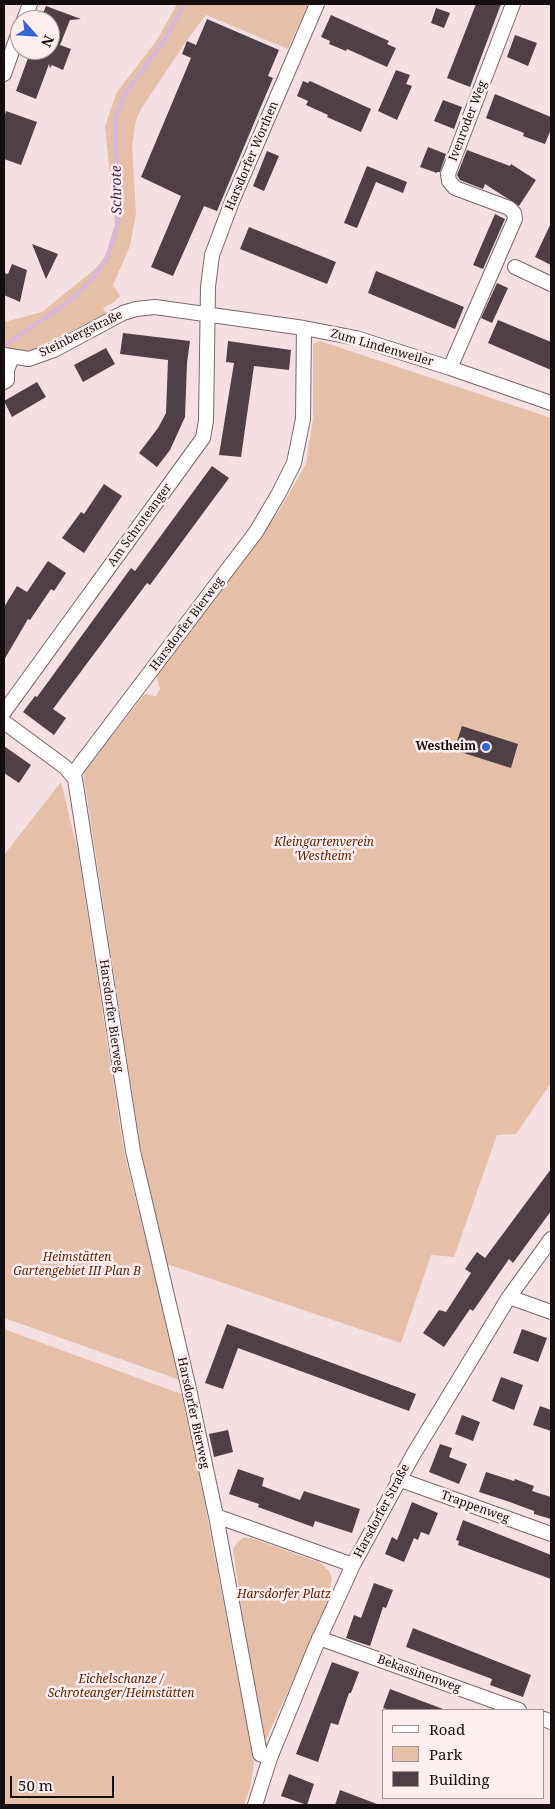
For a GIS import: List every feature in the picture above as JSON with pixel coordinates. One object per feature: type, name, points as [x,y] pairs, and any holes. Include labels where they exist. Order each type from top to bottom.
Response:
[{"type":"street","name":"Harsdorfer Worthen","points":[[208,314],[209,271],[214,248],[317,4]]},
{"type":"street","name":"Ivenroder Weg","points":[[450,368],[515,219],[514,213],[509,208],[458,190],[451,184],[448,176],[448,170],[513,4]]},
{"type":"street","points":[[4,74],[10,58]]},
{"type":"street","points":[[515,268],[551,284]]},
{"type":"street","name":"Steinbergstraße","points":[[4,382],[7,380],[8,356],[29,359],[54,350],[136,308],[155,307],[208,314]]},
{"type":"street","name":"Zum Lindenweiler","points":[[208,314],[304,328],[364,340],[551,403]]},
{"type":"street","name":"Am Schroteanger","points":[[4,712],[201,441],[206,421],[208,314]]},
{"type":"street","name":"Harsdorfer Bierweg","points":[[270,1758],[260,1754],[216,1516],[189,1389],[133,1151],[75,779],[72,774],[256,532],[279,493],[294,462],[303,418],[304,328]]},
{"type":"street","points":[[4,722],[65,766],[72,774]]},
{"type":"street","name":"Harsdorfer Straße","points":[[256,1805],[270,1758],[319,1638],[353,1565],[398,1479],[509,1297],[551,1239]]},
{"type":"street","points":[[509,1297],[551,1312]]},
{"type":"street","name":"Trappenweg","points":[[398,1479],[551,1534]]},
{"type":"street","points":[[216,1516],[353,1565]]},
{"type":"street","name":"Bekassinenweg","points":[[319,1638],[516,1709]]},
{"type":"green space","points":[[177,4],[308,4],[288,49],[206,15],[141,109],[136,120],[132,145],[136,213],[130,246],[113,285],[120,296],[103,308],[106,314],[32,350],[23,352],[4,350],[4,322],[42,312],[95,269],[106,255],[115,224],[105,126],[117,92],[157,40]]},
{"type":"green space","name":"Kleingartenverein 'Westheim'","points":[[320,341],[551,418],[551,1083],[516,1134],[497,1135],[454,1257],[431,1255],[401,1343],[167,1264],[141,1150],[83,772],[145,694],[156,696],[160,689],[156,676],[279,511],[306,464],[313,419],[313,344]]},
{"type":"green space","name":"Heimstätten Gartengebiet III Plan B","points":[[61,782],[78,852],[124,1152],[180,1380],[4,1318],[4,855]]},
{"type":"green space","name":"Eichelschanze / Schroteanger/Heimstätten","points":[[4,1329],[184,1395],[254,1763],[250,1788],[244,1805],[4,1805]]},
{"type":"green space","name":"Harsdorfer Platz","points":[[243,1538],[251,1538],[321,1563],[329,1571],[332,1579],[329,1592],[333,1594],[266,1739],[260,1736],[233,1549]]},
{"type":"building","points":[[476,4],[501,4],[470,87],[447,78]]},
{"type":"building","points":[[46,6],[57,10],[44,10]]},
{"type":"building","points":[[436,8],[450,13],[444,28],[431,23]]},
{"type":"building","points":[[60,11],[81,19],[70,20],[60,45]]},
{"type":"building","points":[[331,15],[389,41],[387,44],[396,48],[387,67],[347,49],[346,51],[329,44],[330,41],[321,37]]},
{"type":"building","points":[[207,19],[279,50],[268,76],[273,78],[217,211],[204,206],[173,276],[151,267],[181,196],[141,177],[191,58],[182,54],[187,41],[196,45]]},
{"type":"building","points":[[515,35],[537,43],[528,66],[507,57]]},
{"type":"building","points":[[60,45],[71,49],[63,70],[52,65],[50,68],[49,64],[36,99],[16,91],[27,60],[60,60]]},
{"type":"building","points":[[396,70],[410,75],[406,84],[412,86],[397,120],[378,111]]},
{"type":"building","points":[[303,81],[308,83],[310,81],[371,109],[361,132],[327,117],[328,115],[306,105],[308,101],[297,96]]},
{"type":"building","points":[[495,94],[551,117],[551,129],[545,144],[523,136],[524,133],[486,118]]},
{"type":"building","points":[[443,100],[462,107],[454,129],[434,121]]},
{"type":"building","points":[[6,111],[37,122],[21,165],[4,159],[4,118]]},
{"type":"building","points":[[428,147],[446,154],[440,172],[437,173],[420,167]]},
{"type":"building","points":[[467,150],[510,166],[511,164],[536,180],[519,206],[485,184],[483,189],[460,180],[457,175]]},
{"type":"building","points":[[267,151],[279,156],[264,191],[253,186]]},
{"type":"building","points":[[367,166],[407,182],[403,193],[376,182],[357,228],[344,223]]},
{"type":"building","points":[[495,214],[505,219],[483,269],[473,265]]},
{"type":"building","points":[[551,223],[551,265],[535,257]]},
{"type":"building","points":[[249,227],[336,262],[327,284],[240,249]]},
{"type":"building","points":[[32,244],[58,254],[46,279]]},
{"type":"building","points":[[12,264],[27,270],[20,302],[4,295],[4,273],[8,274]]},
{"type":"building","points":[[376,271],[464,307],[455,329],[368,293]]},
{"type":"building","points":[[497,283],[508,288],[492,323],[481,318]]},
{"type":"building","points":[[498,320],[551,342],[551,370],[488,343]]},
{"type":"building","points":[[123,333],[190,341],[187,363],[185,417],[170,450],[157,467],[139,453],[158,428],[166,413],[168,360],[120,354]]},
{"type":"building","points":[[228,341],[291,350],[289,370],[254,366],[241,457],[219,455],[234,363],[226,362]]},
{"type":"building","points":[[106,348],[115,364],[83,382],[74,365]]},
{"type":"building","points":[[37,382],[46,397],[12,417],[4,401]]},
{"type":"building","points":[[212,466],[229,478],[150,585],[147,583],[53,709],[66,718],[54,735],[23,712],[35,696],[37,697],[131,568],[135,571]]},
{"type":"building","points":[[104,484],[122,496],[84,553],[62,538],[81,512],[84,514]]},
{"type":"building","points":[[48,561],[66,573],[54,591],[51,589],[30,620],[28,619],[4,660],[4,607],[17,586],[27,592]]},
{"type":"building","name":"Westheim","points":[[462,726],[518,744],[511,768],[454,750]]},
{"type":"building","points":[[4,746],[31,765],[19,783],[4,773]]},
{"type":"building","points":[[551,1169],[551,1211],[513,1263],[509,1259],[473,1311],[470,1309],[444,1347],[423,1333],[439,1310],[446,1312],[471,1273],[465,1269],[477,1252],[485,1258]]},
{"type":"building","points":[[227,1324],[416,1394],[409,1411],[238,1348],[223,1389],[205,1383]]},
{"type":"building","points":[[522,1329],[547,1338],[538,1362],[513,1353]]},
{"type":"building","points":[[501,1377],[523,1385],[514,1410],[492,1401]]},
{"type":"building","points":[[540,1406],[551,1410],[551,1431],[533,1425]]},
{"type":"building","points":[[462,1415],[480,1422],[473,1441],[455,1434]]},
{"type":"building","points":[[228,1430],[233,1452],[214,1457],[209,1434]]},
{"type":"building","points":[[440,1444],[452,1448],[449,1457],[467,1464],[459,1484],[429,1472]]},
{"type":"building","points":[[238,1469],[264,1478],[262,1486],[300,1500],[304,1491],[360,1509],[352,1533],[315,1521],[313,1527],[258,1507],[259,1504],[229,1494]]},
{"type":"building","points":[[486,1472],[534,1486],[532,1491],[551,1497],[551,1519],[534,1514],[534,1511],[479,1492]]},
{"type":"building","points":[[412,1502],[438,1513],[429,1535],[421,1532],[418,1540],[414,1538],[404,1562],[385,1554],[392,1537],[397,1540]]},
{"type":"building","points":[[463,1520],[551,1555],[551,1579],[458,1545],[459,1541],[456,1540]]},
{"type":"building","points":[[374,1583],[393,1590],[386,1608],[383,1607],[370,1646],[346,1638],[354,1615],[361,1618]]},
{"type":"building","points":[[413,1628],[531,1675],[523,1697],[490,1685],[492,1679],[406,1647]]},
{"type":"building","points":[[332,1662],[359,1672],[351,1693],[349,1693],[338,1725],[331,1723],[318,1762],[296,1754]]},
{"type":"building","points":[[390,1689],[443,1709],[386,1709],[383,1708]]},
{"type":"building","points":[[289,1774],[314,1784],[307,1805],[281,1796]]},
{"type":"building","points":[[340,1790],[377,1804],[377,1805],[335,1805]]},
{"type":"waterway","name":"Schrote","points":[[4,346],[72,299],[94,277],[106,260],[118,222],[116,116],[125,94],[164,41],[184,4]]},
{"type":"place","name":"Westheim","points":[[486,747]]}]
